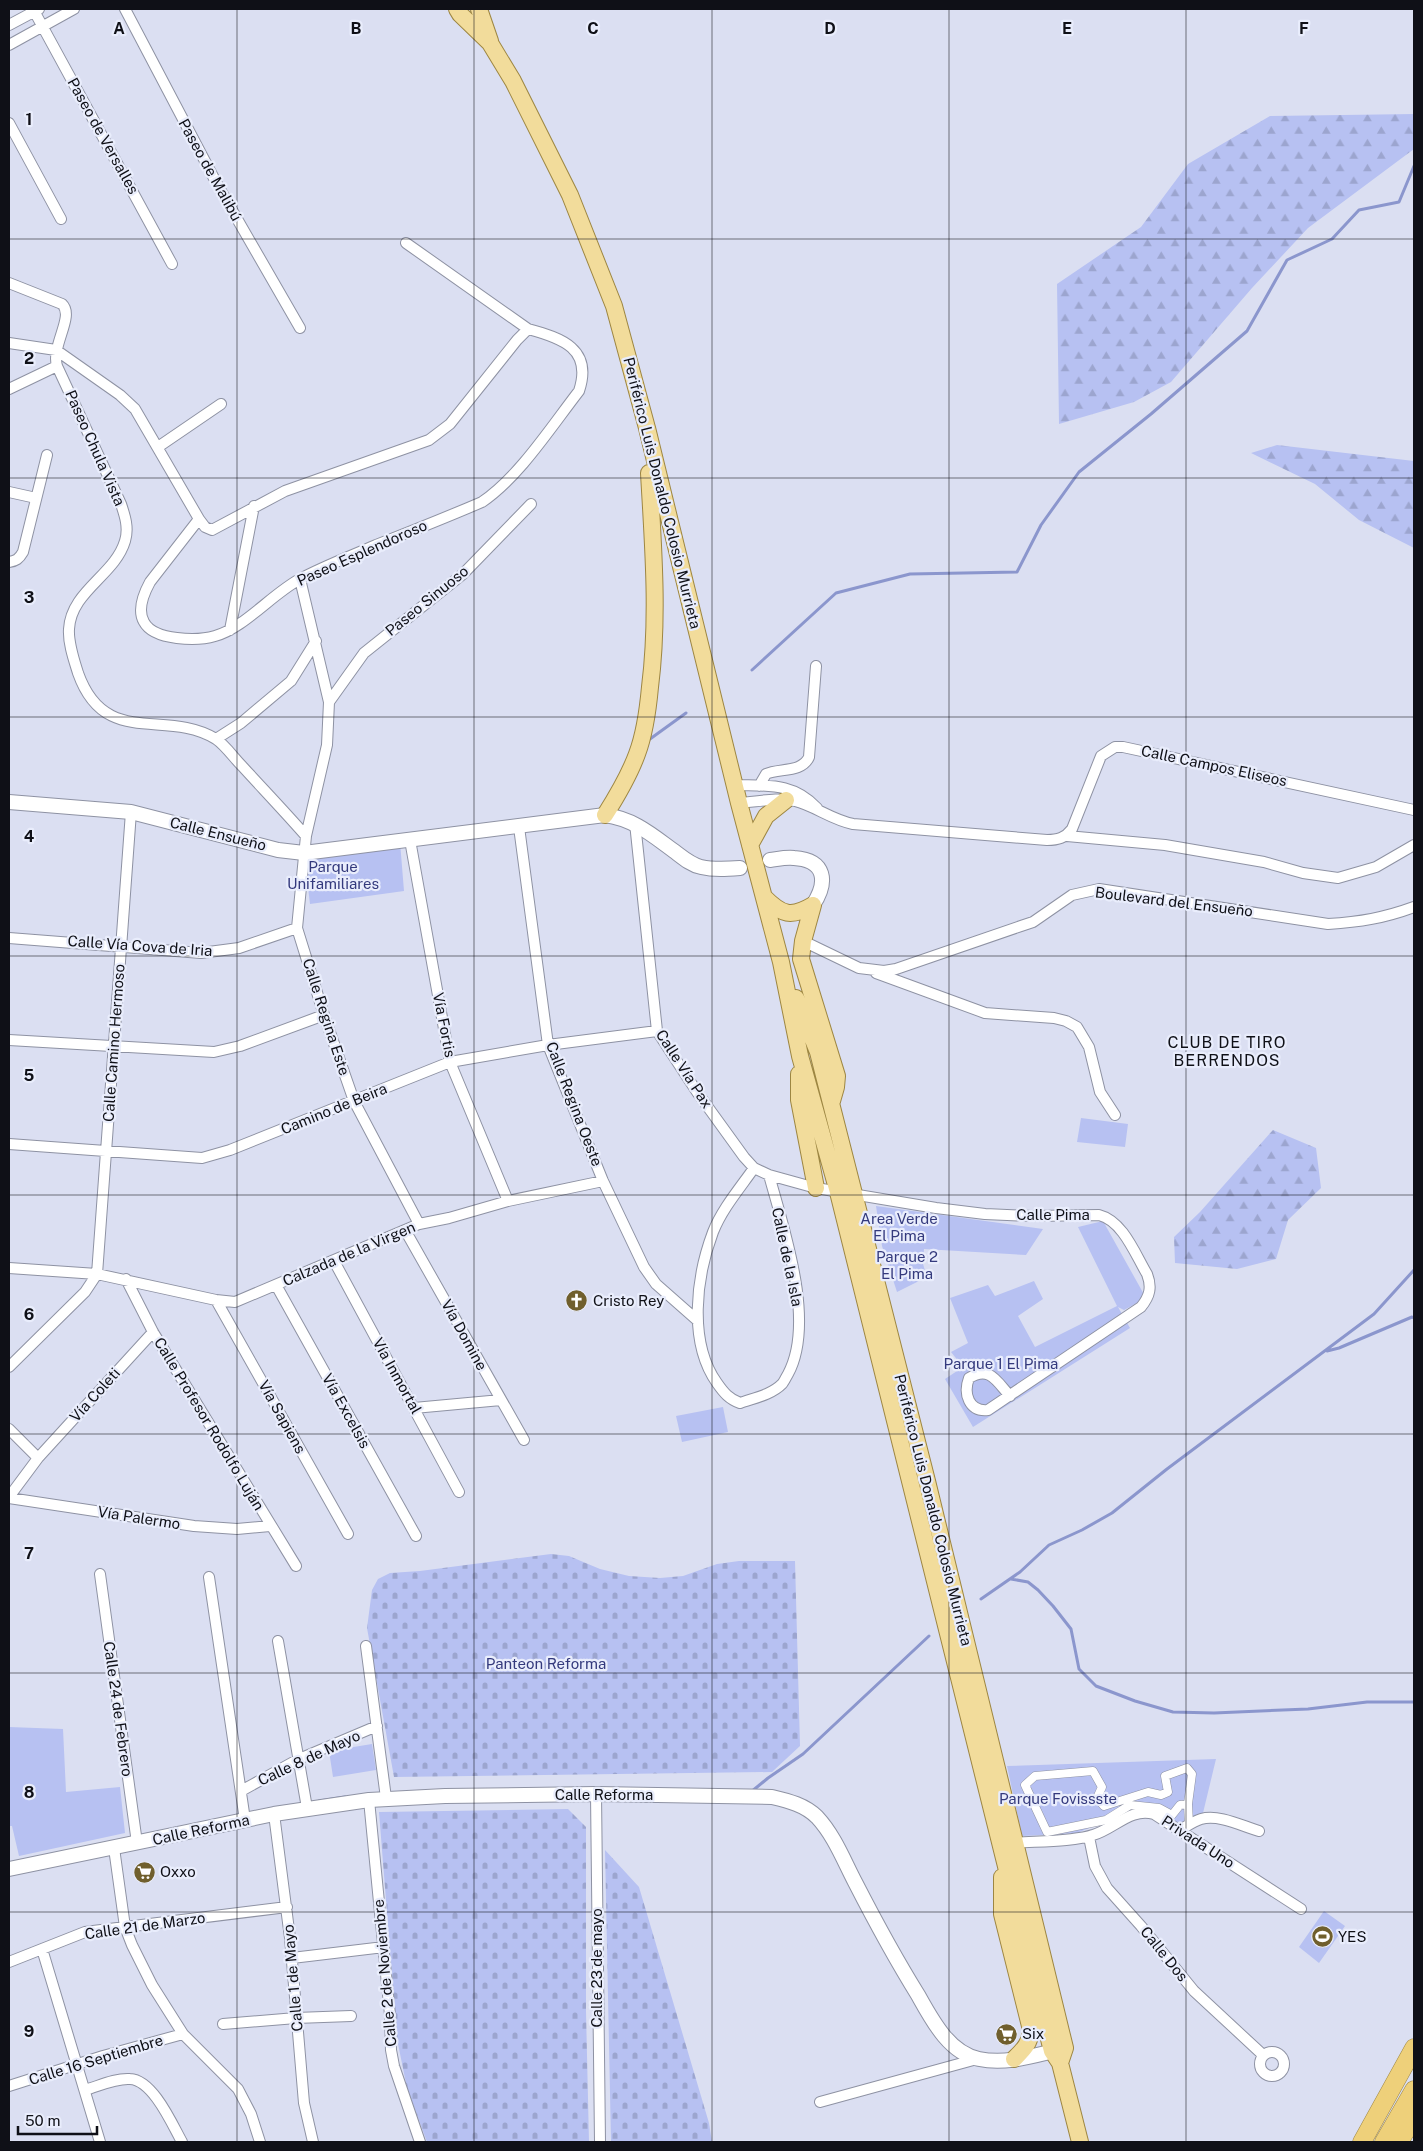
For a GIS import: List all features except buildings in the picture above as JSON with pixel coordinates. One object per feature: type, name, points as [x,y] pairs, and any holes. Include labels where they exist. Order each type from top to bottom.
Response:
[{"type":"highway","points":[[1362,2142],[1414,2048]]},
{"type":"highway","points":[[1370,2142],[1414,2063]]},
{"type":"highway","points":[[1384,2142],[1414,2090]]},
{"type":"highway","points":[[1399,2142],[1414,2117]]},
{"type":"main road","name":"Periférico Luis Donaldo Colosio Murrieta","points":[[457,9],[490,43]]},
{"type":"main road","name":"Periférico Luis Donaldo Colosio Murrieta","points":[[479,9],[490,43],[513,81],[570,194],[614,306],[647,428],[739,803],[781,962],[800,1056],[838,1192],[1080,2142]]},
{"type":"main road","points":[[606,816],[637,754],[643,734],[654,656],[654,575],[647,428]]},
{"type":"main road","points":[[750,845],[766,816],[796,799]]},
{"type":"main road","points":[[764,897],[784,912],[798,912],[813,905]]},
{"type":"main road","points":[[813,905],[801,954],[803,968],[837,1076],[831,1103]]},
{"type":"main road","name":"Periférico Luis Donaldo Colosio Murrieta","points":[[781,962],[818,1052],[927,1482],[1005,1848]]},
{"type":"main road","points":[[816,1188],[800,1100],[800,1056],[818,1052]]},
{"type":"main road","points":[[1005,1848],[1002,1914],[1031,2030],[1028,2045],[1014,2059]]},
{"type":"street","points":[[9,45],[74,9]]},
{"type":"street","name":"Paseo de Malibú","points":[[125,9],[217,184],[300,328]]},
{"type":"street","points":[[9,25],[36,10]]},
{"type":"street","name":"Paseo de Versalles","points":[[36,10],[172,264]]},
{"type":"street","points":[[9,123],[61,220]]},
{"type":"street","points":[[9,343],[87,370],[130,404],[158,447],[199,519],[208,529],[215,529],[254,506],[285,491],[429,440],[440,433],[450,424],[517,340],[528,329],[406,243]]},
{"type":"street","points":[[9,283],[62,304],[65,307],[67,316],[56,358],[9,389]]},
{"type":"street","name":"Paseo Esplendoroso","points":[[199,519],[150,582],[144,594],[142,605],[143,622],[148,628],[158,633],[186,639],[217,636],[230,630],[300,579],[338,561],[482,502],[497,492],[511,477],[579,391],[583,380],[581,360],[568,343],[556,337],[528,329]]},
{"type":"street","name":"Paseo Chula Vista","points":[[56,358],[121,504],[127,528],[122,549],[84,595],[71,616],[70,641],[82,684],[88,695],[97,705],[108,714],[124,721],[137,724],[179,727],[216,739],[306,836]]},
{"type":"street","points":[[158,447],[221,404]]},
{"type":"street","points":[[9,562],[20,558],[23,552],[47,455]]},
{"type":"street","points":[[9,492],[36,498]]},
{"type":"street","name":"Paseo Sinuoso","points":[[329,702],[364,653],[463,574],[531,504]]},
{"type":"street","points":[[230,630],[254,506]]},
{"type":"street","points":[[300,579],[329,702],[327,745],[306,836],[304,854]]},
{"type":"street","points":[[216,739],[242,724],[291,681],[316,641]]},
{"type":"street","points":[[759,786],[766,774],[798,767],[807,762],[809,757],[816,666]]},
{"type":"street","name":"Calle Campos Eliseos","points":[[1067,836],[1072,829],[1101,756],[1115,747],[1124,746],[1414,810]]},
{"type":"street","points":[[735,785],[785,787],[796,799],[822,814],[845,822],[863,825],[1047,840],[1058,840],[1067,836],[1165,845],[1264,862],[1303,873],[1338,878],[1376,866],[1414,845]]},
{"type":"street","points":[[739,803],[796,799]]},
{"type":"street","name":"Calle Ensueño","points":[[9,802],[131,812],[278,850],[304,854],[606,816],[620,817],[635,823]]},
{"type":"street","name":"Calle Camino Hermoso","points":[[96,1274],[131,812]]},
{"type":"street","points":[[635,823],[685,860],[699,867],[716,869],[740,868]]},
{"type":"street","name":"Calle Vía Pax","points":[[635,823],[657,1031],[697,1092],[754,1168],[769,1175],[816,1188],[854,1194]]},
{"type":"street","name":"Calle Regina Oeste","points":[[519,827],[548,1045],[603,1181],[649,1276],[698,1321]]},
{"type":"street","name":"Vía Fortis","points":[[410,840],[450,1062],[508,1201]]},
{"type":"street","name":"Calle Regina Este","points":[[304,854],[297,928],[324,1015],[354,1101],[419,1224]]},
{"type":"street","points":[[770,860],[794,858],[811,862],[816,866],[823,880],[823,886],[813,905]]},
{"type":"street","name":"Boulevard del Ensueño","points":[[803,941],[859,968],[872,971],[896,969],[1033,922],[1072,895],[1092,890],[1328,924],[1363,922],[1414,907]]},
{"type":"street","name":"Calle Vía Cova de Iria","points":[[9,938],[121,945],[201,953],[239,948],[297,928]]},
{"type":"street","points":[[872,971],[985,1013],[1054,1018],[1072,1024],[1077,1028],[1089,1047],[1100,1092],[1115,1114]]},
{"type":"street","points":[[9,1040],[214,1052],[240,1046],[324,1015]]},
{"type":"street","name":"Camino de Beira","points":[[9,1144],[190,1158],[215,1155],[450,1062],[548,1045],[657,1031]]},
{"type":"street","name":"Calle de la Isla","points":[[754,1168],[714,1230],[706,1253],[698,1321],[702,1351],[710,1374],[726,1395],[740,1403],[764,1395],[783,1384],[797,1350],[800,1328],[795,1279],[769,1175]]},
{"type":"street","name":"Calzada de la Virgen","points":[[9,1268],[96,1274],[216,1300],[241,1300],[419,1224],[449,1218],[508,1201],[603,1181]]},
{"type":"street","name":"Calle Pima","points":[[854,1194],[985,1214],[1032,1216],[1099,1215],[1109,1217],[1116,1224],[1147,1274],[1150,1282],[1147,1300],[1141,1307],[1010,1396]]},
{"type":"street","name":"Vía Domine","points":[[405,1230],[524,1440]]},
{"type":"street","name":"Vía Inmortal","points":[[334,1261],[460,1492]]},
{"type":"street","points":[[9,1367],[86,1292],[96,1274]]},
{"type":"street","name":"Calle Profesor Rodolfo Luján","points":[[126,1280],[153,1332],[296,1566]]},
{"type":"street","name":"Vía Excelsis","points":[[276,1285],[416,1536]]},
{"type":"street","name":"Vía Sapiens","points":[[216,1300],[348,1534]]},
{"type":"street","name":"Vía Coleti","points":[[9,1498],[38,1458],[153,1332]]},
{"type":"street","points":[[414,1408],[501,1400]]},
{"type":"street","points":[[9,1429],[38,1458]]},
{"type":"street","name":"Vía Palermo","points":[[9,1498],[194,1526],[237,1529],[270,1526]]},
{"type":"street","name":"Calle 24 de Febrero","points":[[100,1574],[137,1843]]},
{"type":"street","points":[[209,1577],[245,1820]]},
{"type":"street","points":[[278,1641],[307,1808]]},
{"type":"street","points":[[366,1646],[386,1798]]},
{"type":"street","name":"Calle 8 de Mayo","points":[[241,1791],[298,1759],[377,1726]]},
{"type":"street","points":[[1184,1827],[1188,1804],[1192,1774],[1187,1768],[1165,1776],[1168,1792],[1162,1795],[1148,1792],[1104,1806],[1097,1798],[1102,1787],[1093,1771],[1035,1776],[1025,1784],[1047,1832],[1106,1820],[1130,1805],[1159,1808],[1172,1815],[1180,1805],[1188,1804]]},
{"type":"street","name":"Calle Reforma","points":[[9,1869],[274,1814],[386,1798],[596,1794],[744,1795],[772,1797],[798,1804],[816,1816],[830,1835],[883,1938],[936,2025],[947,2039],[959,2049],[977,2059],[995,2061],[1059,2054]]},
{"type":"street","name":"Calle 23 de mayo","points":[[596,1794],[600,2142]]},
{"type":"street","name":"Calle 2 de Noviembre","points":[[370,1800],[394,2066],[420,2142]]},
{"type":"street","name":"Privada Uno","points":[[1005,1848],[1089,1837],[1142,1812],[1154,1814],[1184,1827],[1300,1909]]},
{"type":"street","name":"Calle 1 de Mayo","points":[[274,1814],[287,1908],[304,2103],[313,2142]]},
{"type":"street","points":[[1184,1827],[1203,1818],[1217,1818],[1258,1831]]},
{"type":"street","name":"Calle Dos","points":[[1089,1837],[1095,1866],[1107,1888],[1194,1992],[1263,2055]]},
{"type":"street","points":[[114,1848],[125,1927],[132,1945],[152,1985],[183,2034],[238,2089],[251,2114],[260,2142]]},
{"type":"street","name":"Calle 21 de Marzo","points":[[9,1962],[85,1932],[287,1908]]},
{"type":"street","points":[[292,1958],[384,1947]]},
{"type":"street","points":[[42,1949],[100,2142]]},
{"type":"street","points":[[223,2024],[352,2016]]},
{"type":"street","name":"Calle 16 Septiembre","points":[[9,2086],[183,2034]]},
{"type":"street","points":[[820,2102],[977,2059]]},
{"type":"street","points":[[85,2090],[124,2079],[140,2082],[146,2086],[163,2108],[182,2142]]},
{"type":"green space","points":[[1414,114],[1414,149],[1308,228],[1252,288],[1171,382],[1134,402],[1059,424],[1057,284],[1141,227],[1188,164],[1270,116]]},
{"type":"green space","points":[[1277,445],[1414,461],[1414,548],[1359,520],[1315,484],[1251,453]]},
{"type":"green space","name":"Parque Unifamiliares","points":[[400,842],[404,891],[310,904],[304,854]]},
{"type":"green space","points":[[1081,1118],[1128,1124],[1125,1147],[1077,1142]]},
{"type":"green space","points":[[1273,1130],[1316,1148],[1321,1188],[1288,1220],[1276,1259],[1237,1269],[1175,1263],[1174,1237],[1200,1212]]},
{"type":"green space","name":"Area Verde El Pima","points":[[876,1206],[1043,1229],[1026,1255],[924,1249],[923,1264],[927,1277],[897,1292],[882,1246]]},
{"type":"green space","name":"Parque 1 El Pima","points":[[1103,1221],[1146,1298],[1124,1310],[1118,1307],[1130,1328],[973,1427],[945,1379],[963,1367],[951,1352],[968,1343],[950,1298],[988,1285],[995,1296],[1034,1281],[1043,1299],[1018,1316],[1035,1347],[1117,1306],[1078,1227]]},
{"type":"green space","points":[[723,1407],[728,1432],[682,1442],[676,1416]]},
{"type":"green space","name":"Panteon Reforma","points":[[551,1554],[569,1556],[600,1569],[629,1576],[660,1578],[683,1576],[717,1564],[739,1561],[795,1561],[800,1746],[772,1772],[394,1777],[367,1628],[372,1590],[378,1579],[390,1573],[420,1571]]},
{"type":"green space","points":[[9,1727],[63,1729],[66,1792],[120,1787],[125,1833],[19,1856],[12,1826],[9,1826]]},
{"type":"green space","points":[[372,1744],[376,1770],[333,1777],[329,1751]]},
{"type":"green space","name":"Parque Fovissste","points":[[1216,1759],[1203,1813],[1180,1826],[1133,1810],[1077,1833],[1022,1836],[1007,1766]]},
{"type":"green space","points":[[568,1809],[586,1827],[586,2011],[589,2142],[427,2142],[407,2088],[397,2039],[379,1812]]},
{"type":"green space","points":[[605,1850],[639,1887],[709,2123],[712,2142],[611,2142]]},
{"type":"green space","name":"YES","points":[[1324,1911],[1345,1926],[1319,1963],[1299,1947]]},
{"type":"waterway","points":[[752,670],[836,593],[910,574],[1017,572],[1041,525],[1079,472],[1151,414],[1247,331],[1287,260],[1332,239],[1359,210],[1399,202],[1414,166]]},
{"type":"waterway","points":[[650,739],[686,713]]},
{"type":"waterway","points":[[981,1599],[1020,1572],[1049,1545],[1082,1530],[1112,1513],[1167,1469],[1374,1314],[1414,1270]]},
{"type":"waterway","points":[[1327,1351],[1339,1348],[1412,1317],[1414,1318]]},
{"type":"waterway","points":[[1011,1579],[1028,1582],[1053,1606],[1071,1629],[1079,1669],[1096,1686],[1135,1701],[1173,1712],[1214,1713],[1308,1709],[1367,1702],[1414,1702]]},
{"type":"waterway","points":[[751,1792],[803,1754],[929,1636]]},
{"type":"waterway","points":[[319,1801],[345,1797]]},
{"type":"place","name":"Cristo Rey","points":[[577,1301]]},
{"type":"place","name":"Oxxo","points":[[144,1872]]},
{"type":"place","name":"YES","points":[[1322,1937]]},
{"type":"place","name":"Six","points":[[1006,2034]]},
{"type":"district","name":"CLUB DE TIRO BERRENDOS","points":[[1227,1051]]},
{"type":"park label","name":"Parque 2 El Pima","points":[[907,1266]]}]
